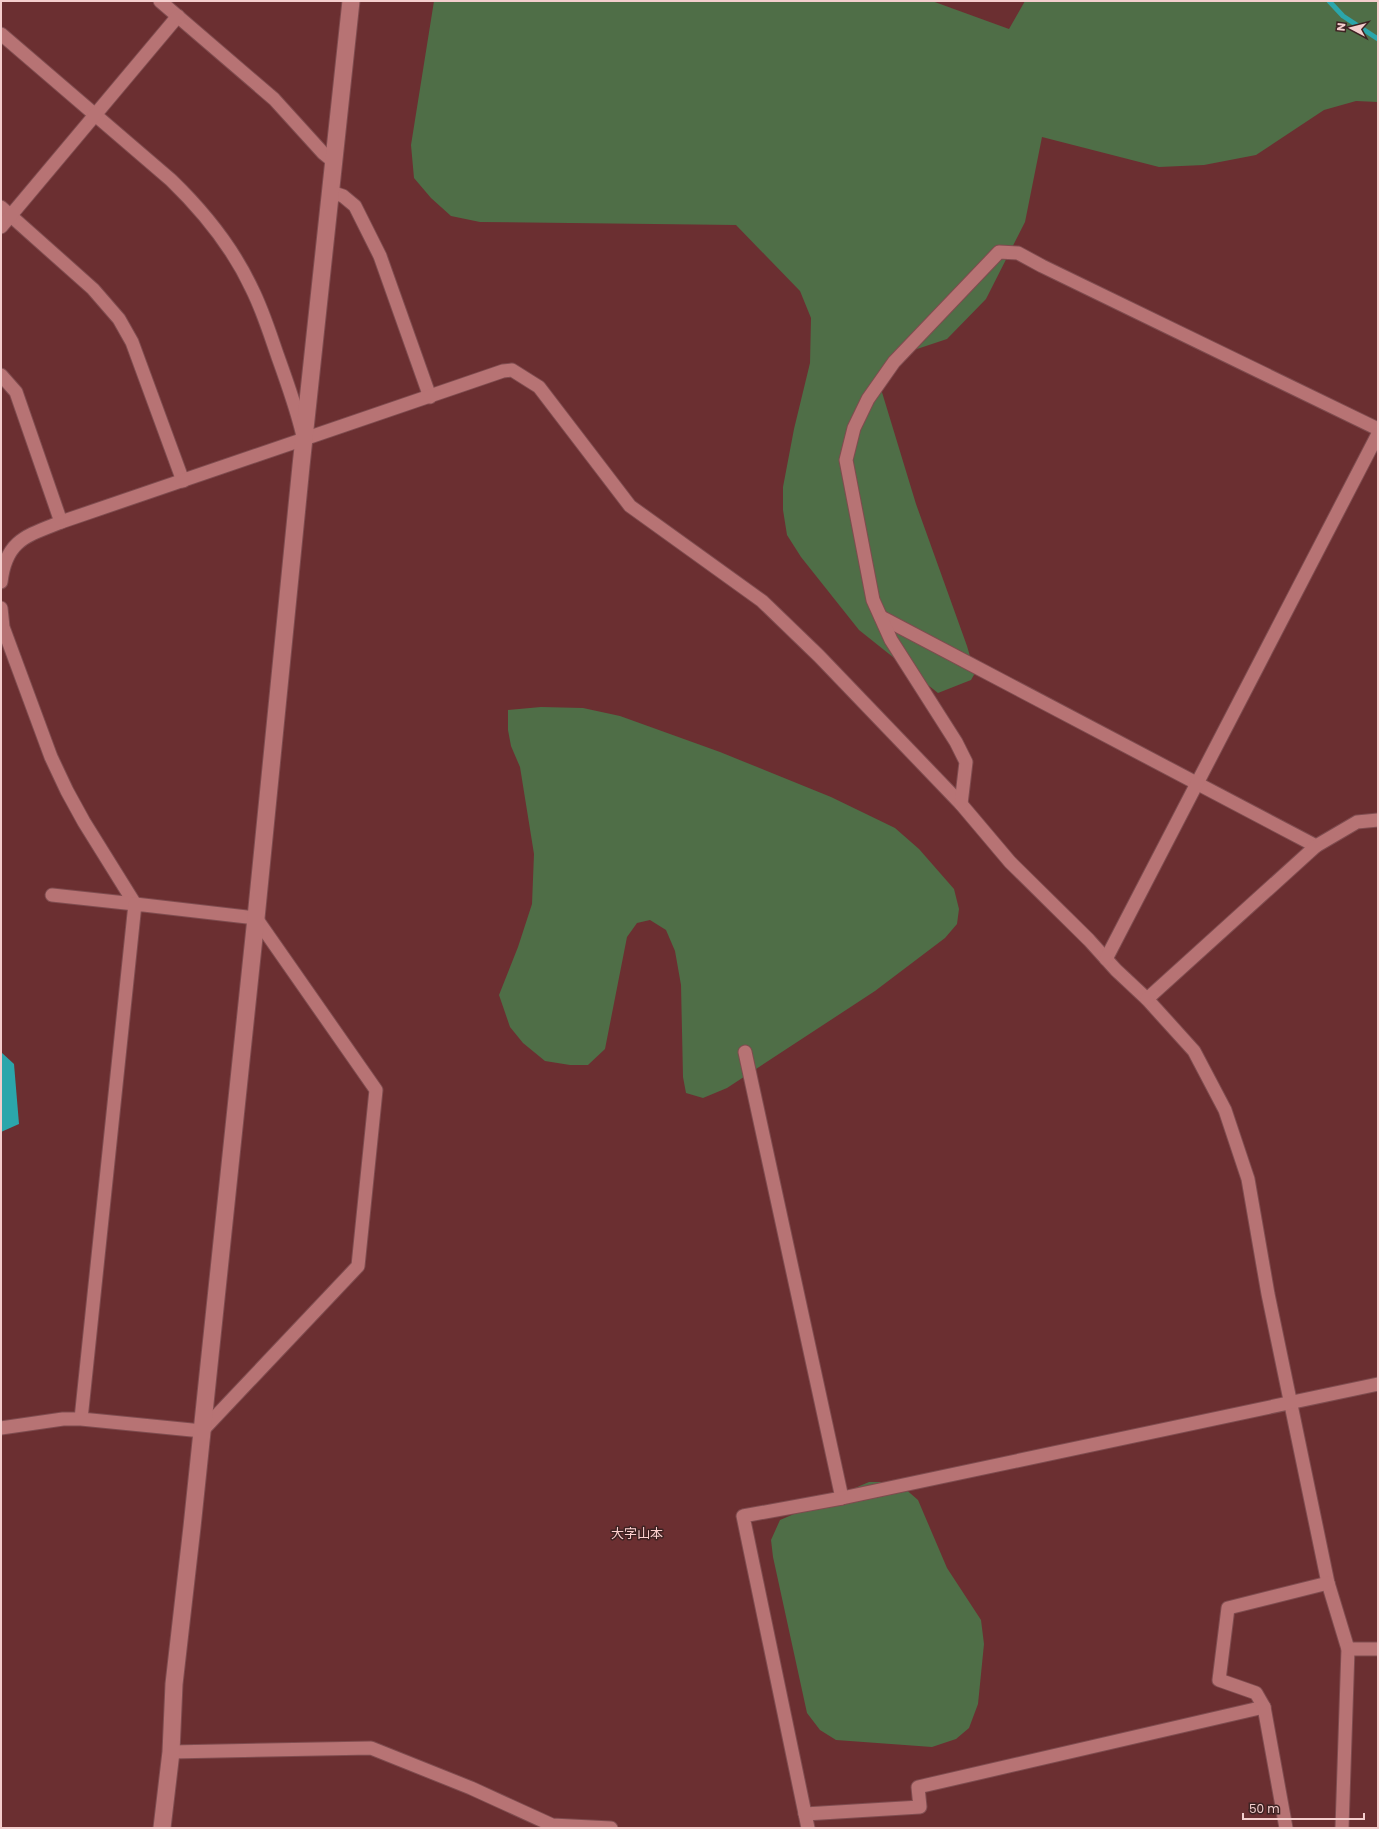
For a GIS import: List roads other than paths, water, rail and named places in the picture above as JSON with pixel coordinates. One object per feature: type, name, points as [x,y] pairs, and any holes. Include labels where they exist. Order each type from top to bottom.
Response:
[{"type":"street","points":[[160,1],[274,99],[323,153],[334,162]]},
{"type":"street","points":[[162,1828],[171,1752],[174,1684],[256,918],[304,440],[352,1]]},
{"type":"street","points":[[1,227],[6,211],[96,116],[178,16]]},
{"type":"street","points":[[1,34],[172,180],[192,200],[238,264],[252,288],[263,314],[294,401],[304,440]]},
{"type":"street","points":[[331,192],[343,196],[355,206],[380,256],[430,397]]},
{"type":"street","points":[[6,211],[93,289],[119,320],[132,342],[183,481]]},
{"type":"street","points":[[960,804],[966,762],[956,742],[891,640],[873,600],[846,460],[854,428],[868,399],[894,362],[999,252],[1018,253],[1378,429]]},
{"type":"street","points":[[1,582],[6,558],[14,546],[26,536],[61,522],[503,371],[512,370],[539,387],[630,506],[762,601],[819,656],[960,804],[1010,862],[1147,999],[1194,1051],[1225,1110],[1248,1179],[1268,1294],[1328,1583],[1348,1649],[1342,1828]]},
{"type":"street","points":[[1,375],[16,392],[61,522]]},
{"type":"street","points":[[1106,959],[1378,434]]},
{"type":"street","points":[[1,608],[3,627],[51,758],[84,822],[135,904],[81,1419]]},
{"type":"street","points":[[881,617],[1316,846]]},
{"type":"street","points":[[1147,999],[1316,846],[1357,822],[1378,820]]},
{"type":"street","points":[[52,895],[256,918],[376,1090],[358,1266],[202,1431]]},
{"type":"street","points":[[745,1052],[842,1498]]},
{"type":"street","points":[[808,1828],[742,1516],[842,1498],[1378,1384]]},
{"type":"street","points":[[1,1428],[63,1419],[81,1419],[202,1431]]},
{"type":"street","points":[[1286,1828],[1264,1707],[1256,1693],[1219,1680],[1228,1608],[1328,1583]]},
{"type":"street","points":[[1348,1649],[1378,1649]]},
{"type":"street","points":[[805,1814],[920,1807],[918,1787],[1264,1707]]},
{"type":"street","points":[[171,1752],[371,1748],[471,1788],[552,1825],[611,1828]]},
{"type":"water","points":[[1,1052],[14,1064],[19,1124],[1,1132]]},
{"type":"waterway","points":[[1329,1],[1343,16],[1378,39]]},
{"type":"district","name":"大字山本","points":[[637,1533]]}]
